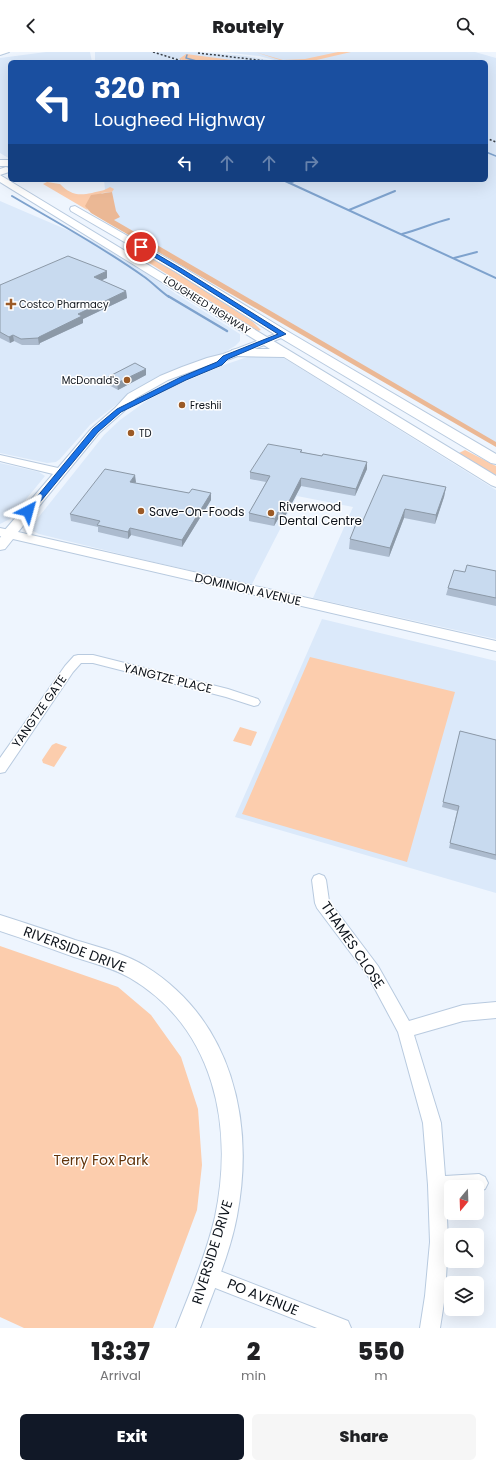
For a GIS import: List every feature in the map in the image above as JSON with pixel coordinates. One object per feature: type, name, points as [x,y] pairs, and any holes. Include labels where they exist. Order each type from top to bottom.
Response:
[{"type":"highway","points":[[0,53],[4,52]]},
{"type":"main road","name":"LOUGHEED HIGHWAY","points":[[20,182],[242,327],[273,338]]},
{"type":"main road","name":"LOUGHEED HIGHWAY","points":[[63,203],[180,270],[273,338],[286,355],[496,482]]},
{"type":"main road","points":[[232,355],[244,346],[244,333],[242,327]]},
{"type":"main road","points":[[273,338],[416,419],[460,439],[496,460]]},
{"type":"main road","points":[[232,355],[269,352],[286,355]]},
{"type":"street","points":[[0,546],[5,533],[61,472],[95,431],[119,410],[183,378],[220,363],[232,355],[273,338]]},
{"type":"street","points":[[0,458],[61,472]]},
{"type":"street","name":"DOMINION AVENUE","points":[[5,533],[496,646]]},
{"type":"street","name":"YANGTZE PLACE","points":[[81,658],[106,662],[228,693],[254,702]]},
{"type":"street","name":"YANGTZE GATE","points":[[0,768],[69,669],[81,658]]},
{"type":"street","name":"THAMES CLOSE","points":[[319,880],[322,903],[373,971],[405,1030],[432,1123],[437,1185],[439,1242],[435,1296],[430,1328]]},
{"type":"street","name":"RIVERSIDE DRIVE","points":[[0,923],[104,957],[138,972],[172,997],[202,1034],[213,1055],[222,1075],[229,1098],[234,1146],[233,1173],[226,1215],[188,1328]]},
{"type":"street","points":[[405,1030],[463,1013],[496,1010]]},
{"type":"street","points":[[437,1185],[444,1185]]},
{"type":"street","name":"PO AVENUE","points":[[207,1275],[341,1328]]},
{"type":"shaded area","points":[[46,52],[90,52],[92,60],[8,60],[8,158],[0,153],[0,58]]},
{"type":"shaded area","points":[[95,52],[196,52],[246,56],[268,60],[95,60]]},
{"type":"shaded area","points":[[223,52],[475,52],[496,58],[496,445],[108,218],[104,182],[488,182],[488,60],[274,60],[259,56]]},
{"type":"shaded area","points":[[112,192],[116,211],[120,217],[114,220],[496,442],[496,447],[108,223],[91,213],[85,206],[91,195]]},
{"type":"shaded area","points":[[0,201],[93,241],[240,334],[240,341],[225,352],[169,373],[126,397],[90,425],[56,462],[47,463],[0,453]]},
{"type":"shaded area","points":[[256,354],[277,355],[282,357],[496,490],[496,639],[313,598],[353,507],[297,496],[252,584],[149,561],[39,534],[33,531],[32,527],[34,523],[104,435],[120,420],[149,399],[168,389],[224,365]]},
{"type":"shaded area","points":[[0,463],[39,472],[45,476],[10,519],[0,524]]},
{"type":"shaded area","points":[[322,619],[496,661],[496,893],[235,817]]},
{"type":"green space","points":[[255,52],[283,60],[280,60]]},
{"type":"green space","points":[[338,52],[351,52],[317,60],[283,60],[305,59]]},
{"type":"green space","points":[[186,54],[232,60],[182,60],[179,59]]},
{"type":"green space","points":[[47,182],[60,184],[67,190],[78,194],[92,193],[110,187],[114,189],[112,192],[102,193],[87,209],[89,211],[43,184]]},
{"type":"green space","points":[[134,250],[152,258],[182,276],[253,322],[261,330],[258,331],[130,251]]},
{"type":"green space","points":[[465,450],[496,466],[496,478],[457,454]]},
{"type":"green space","points":[[310,657],[455,692],[407,862],[242,814]]},
{"type":"green space","points":[[240,727],[257,732],[251,746],[233,741]]},
{"type":"green space","points":[[56,743],[67,747],[54,767],[43,763],[42,760],[52,745]]},
{"type":"green space","name":"Terry Fox Park","points":[[0,946],[118,987],[151,1015],[181,1057],[198,1109],[202,1165],[197,1210],[153,1328],[24,1328],[0,1317]]},
{"type":"building","points":[[68,256],[107,271],[94,277],[126,291],[78,314],[82,316],[38,338],[21,339],[13,335],[9,337],[0,332],[0,285]]},
{"type":"building","points":[[135,363],[146,369],[117,383],[106,378]]},
{"type":"building","points":[[268,444],[302,450],[300,452],[322,456],[323,454],[367,462],[356,489],[301,478],[283,513],[278,512],[275,519],[249,513],[270,476],[250,472]]},
{"type":"building","name":"Save-On-Foods","points":[[105,469],[135,475],[130,482],[189,493],[192,489],[211,493],[182,540],[130,528],[128,532],[97,525],[100,521],[70,514]]},
{"type":"building","points":[[383,475],[446,487],[436,515],[405,509],[390,548],[350,539],[356,524],[361,525]]},
{"type":"building","points":[[467,565],[496,571],[496,598],[448,588],[454,570],[465,572]]},
{"type":"building","points":[[460,731],[496,740],[496,855],[450,843],[459,806],[443,802]]},
{"type":"waterway","points":[[187,55],[186,58],[193,60]]},
{"type":"waterway","points":[[488,153],[496,156]]},
{"type":"waterway","points":[[289,183],[496,278]]},
{"type":"waterway","points":[[349,210],[395,191]]},
{"type":"waterway","points":[[12,196],[111,254],[146,278],[169,297]]},
{"type":"waterway","points":[[402,234],[449,219]]},
{"type":"waterway","points":[[454,258],[477,252]]},
{"type":"waterway","points":[[168,296],[227,331]]},
{"type":"railway","points":[[153,52],[179,60]]},
{"type":"railway","points":[[198,53],[258,60]]},
{"type":"railway","points":[[488,139],[496,142]]},
{"type":"place","name":"Costco Pharmacy","points":[[11,304]]},
{"type":"place","name":"McDonald's","points":[[127,380]]},
{"type":"place","name":"Freshii","points":[[182,405]]},
{"type":"place","name":"TD","points":[[131,433]]},
{"type":"place","name":"Save-On-Foods","points":[[141,511]]},
{"type":"place","name":"Riverwood Dental Centre","points":[[271,513]]},
{"type":"route","points":[[28,511],[95,431],[119,410],[183,378],[220,363],[226,357],[283,334],[141,247]]}]
